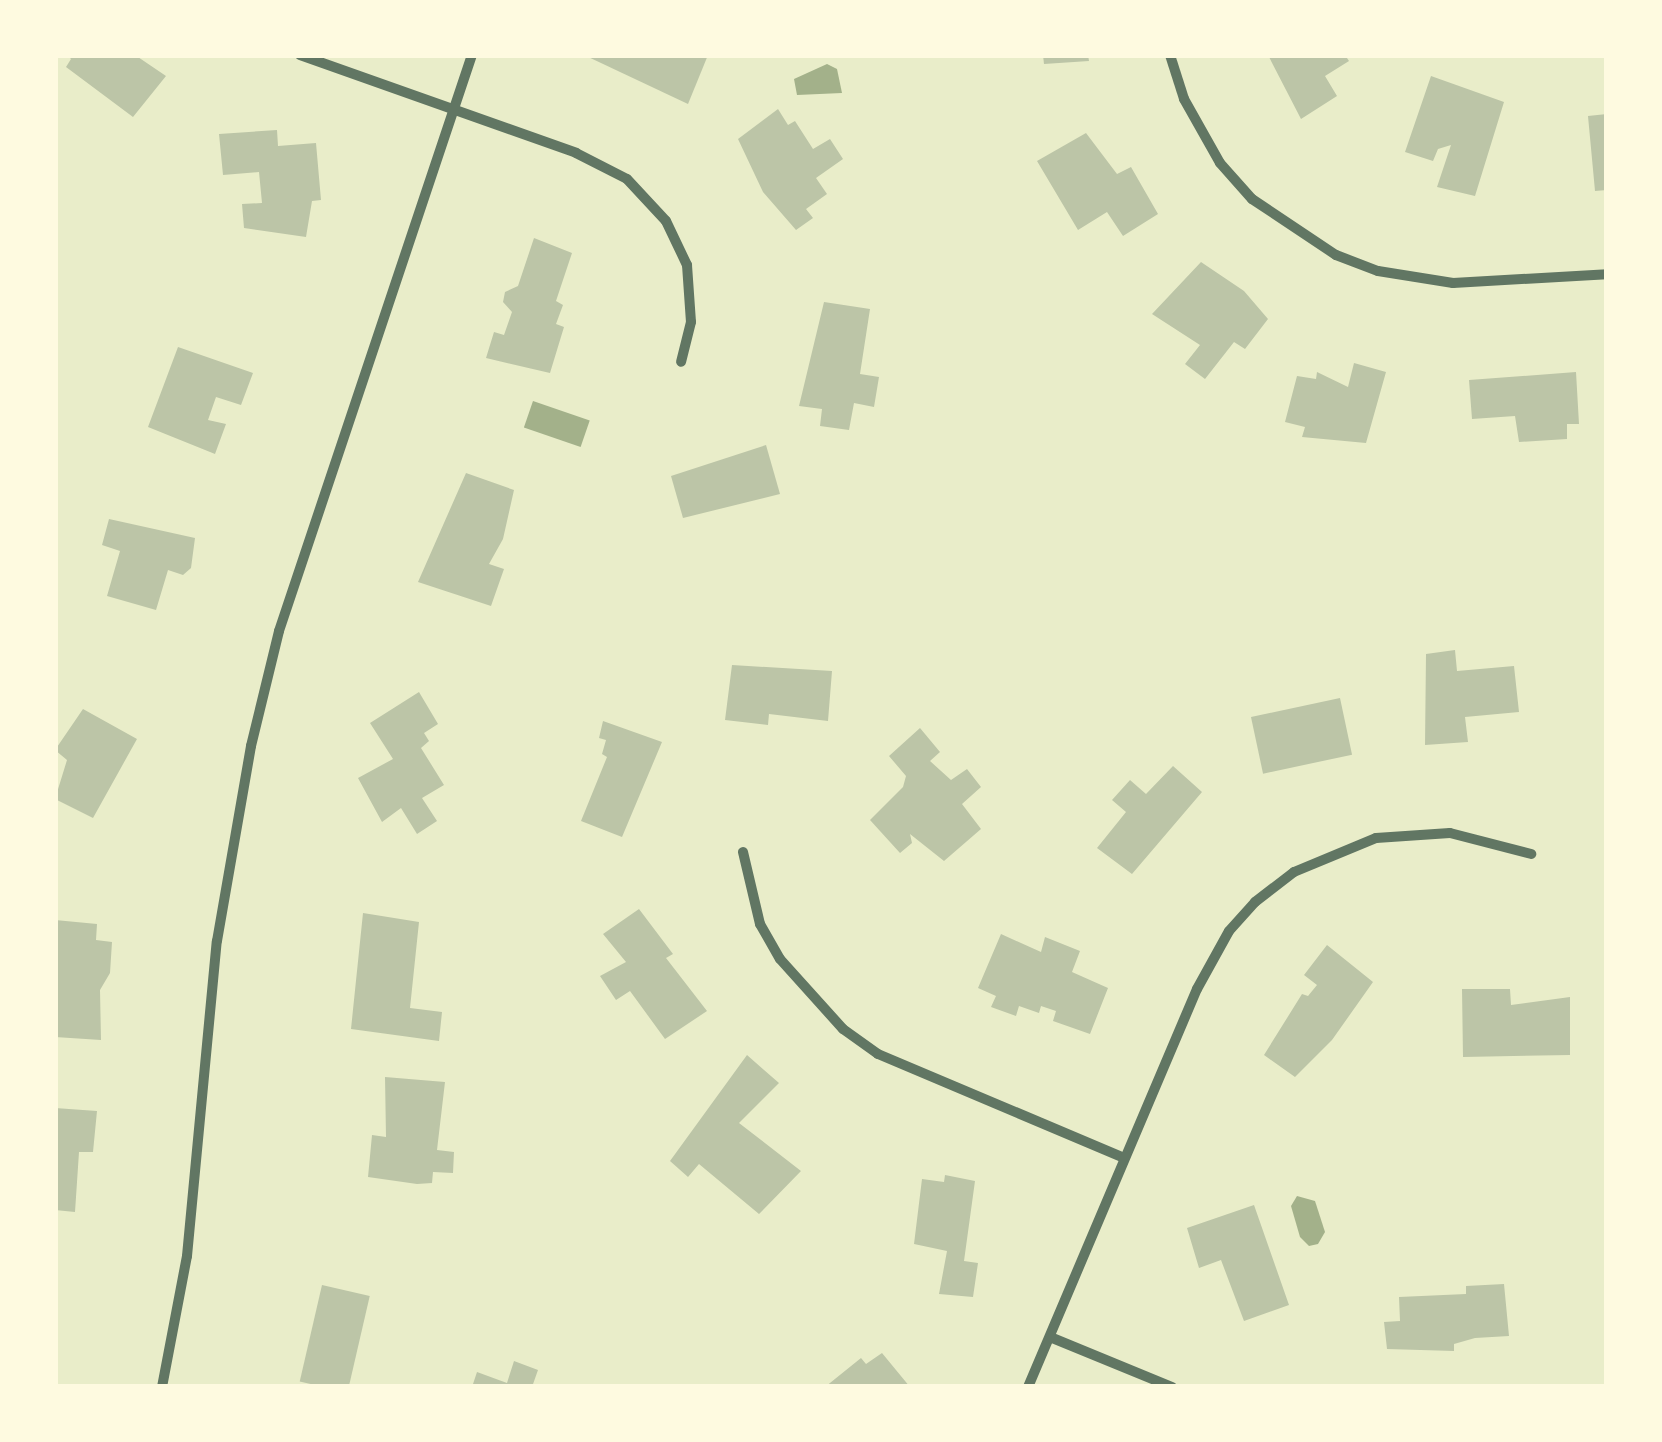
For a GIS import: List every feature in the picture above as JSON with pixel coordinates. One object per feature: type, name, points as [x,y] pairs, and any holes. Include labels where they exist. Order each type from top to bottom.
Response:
[{"type":"street","points":[[300,55],[455,114],[576,153],[627,179],[666,220],[688,265],[692,322],[680,362]]},
{"type":"street","points":[[162,1387],[187,1256],[217,941],[251,746],[279,631],[472,55]]},
{"type":"street","points":[[1170,55],[1184,99],[1220,163],[1252,199],[1336,255],[1378,271],[1454,283],[1607,274]]},
{"type":"street","points":[[1028,1387],[1124,1158],[1229,931],[1294,872],[1339,850],[1414,833],[1488,838],[1531,854]]},
{"type":"street","points":[[743,852],[760,924],[780,959],[843,1029],[878,1054],[1124,1158]]},
{"type":"street","points":[[1050,1337],[1172,1387]]},
{"type":"shaded area","points":[[827,64],[837,69],[842,93],[797,95],[794,79]]},
{"type":"shaded area","points":[[533,401],[590,421],[581,447],[524,427]]},
{"type":"shaded area","points":[[1297,1196],[1315,1201],[1325,1232],[1318,1244],[1309,1246],[1300,1237],[1291,1206]]},
{"type":"building","points":[[67,55],[135,55],[166,76],[133,117],[66,67],[71,59]]},
{"type":"building","points":[[584,55],[708,55],[688,104]]},
{"type":"building","points":[[1043,55],[1088,55],[1089,61],[1044,64]]},
{"type":"building","points":[[1268,55],[1345,55],[1349,61],[1325,76],[1337,96],[1301,119]]},
{"type":"building","points":[[1431,76],[1504,102],[1475,196],[1437,187],[1451,145],[1438,149],[1433,161],[1405,152]]},
{"type":"building","points":[[778,109],[788,125],[795,121],[813,149],[830,139],[843,159],[816,178],[827,194],[806,209],[813,218],[796,230],[763,192],[738,139]]},
{"type":"building","points":[[1607,114],[1607,190],[1595,191],[1588,116]]},
{"type":"building","points":[[277,130],[278,146],[316,143],[321,200],[312,201],[306,237],[244,228],[242,204],[262,203],[259,172],[223,175],[219,134]]},
{"type":"building","points":[[1086,133],[1117,174],[1131,167],[1158,214],[1123,236],[1107,212],[1078,230],[1037,161]]},
{"type":"building","points":[[534,238],[572,253],[556,301],[563,305],[556,324],[564,327],[550,373],[486,358],[494,332],[504,335],[512,312],[503,302],[505,292],[518,286]]},
{"type":"building","points":[[1201,262],[1244,291],[1268,319],[1245,349],[1234,342],[1205,379],[1185,364],[1200,345],[1152,314]]},
{"type":"building","points":[[824,302],[870,309],[860,374],[879,377],[874,407],[854,403],[849,430],[820,426],[822,409],[799,406]]},
{"type":"building","points":[[178,347],[253,373],[241,405],[216,397],[208,420],[226,424],[215,454],[148,427]]},
{"type":"building","points":[[1354,363],[1386,372],[1366,443],[1302,437],[1305,427],[1285,422],[1297,376],[1316,379],[1317,372],[1348,387]]},
{"type":"building","points":[[1576,372],[1579,424],[1567,424],[1567,439],[1519,442],[1515,416],[1472,419],[1469,380]]},
{"type":"building","points":[[766,445],[780,494],[683,518],[671,476]]},
{"type":"building","points":[[466,473],[514,490],[503,539],[489,564],[504,569],[491,606],[418,582]]},
{"type":"building","points":[[109,519],[195,538],[191,568],[183,575],[168,570],[156,610],[107,596],[120,551],[102,545]]},
{"type":"building","points":[[1455,650],[1457,671],[1514,666],[1519,712],[1465,717],[1468,742],[1425,745],[1426,654]]},
{"type":"building","points":[[732,665],[832,671],[828,721],[769,714],[768,725],[725,720]]},
{"type":"building","points":[[419,692],[438,724],[424,733],[429,741],[421,748],[444,785],[422,798],[437,821],[417,834],[401,808],[382,822],[358,778],[393,759],[370,723]]},
{"type":"building","points":[[1340,698],[1352,755],[1263,774],[1251,717]]},
{"type":"building","points":[[83,709],[137,739],[93,818],[55,799],[67,760],[55,750]]},
{"type":"building","points":[[603,721],[662,742],[622,837],[581,821],[607,757],[602,754],[606,740],[599,738]]},
{"type":"building","points":[[920,728],[940,752],[930,761],[951,780],[967,769],[981,787],[962,804],[981,829],[944,861],[910,834],[912,843],[900,853],[870,820],[903,787],[906,776],[889,756]]},
{"type":"building","points":[[1173,766],[1202,792],[1132,874],[1097,848],[1126,812],[1112,800],[1130,780],[1146,794]]},
{"type":"building","points":[[639,909],[673,954],[666,958],[707,1011],[665,1039],[630,991],[616,1000],[600,976],[626,962],[603,934]]},
{"type":"building","points":[[363,913],[419,922],[410,1008],[442,1012],[439,1041],[351,1029]]},
{"type":"building","points":[[55,920],[97,924],[96,940],[112,942],[110,973],[100,990],[101,1040],[55,1037]]},
{"type":"building","points":[[1001,934],[1041,952],[1045,937],[1080,951],[1072,972],[1108,988],[1090,1034],[1053,1021],[1056,1011],[1041,1006],[1039,1013],[1019,1006],[1016,1016],[991,1007],[996,996],[978,988]]},
{"type":"building","points":[[1327,945],[1373,982],[1332,1040],[1295,1077],[1264,1055],[1302,994],[1308,996],[1317,985],[1304,975]]},
{"type":"building","points":[[1462,989],[1510,989],[1511,1005],[1570,997],[1570,1055],[1463,1057]]},
{"type":"building","points":[[747,1055],[779,1083],[739,1123],[801,1171],[759,1214],[699,1164],[688,1177],[670,1161]]},
{"type":"building","points":[[385,1077],[445,1082],[437,1150],[454,1152],[453,1173],[433,1172],[432,1183],[417,1184],[368,1177],[372,1135],[386,1137]]},
{"type":"building","points":[[55,1108],[97,1111],[93,1152],[79,1152],[75,1212],[55,1210]]},
{"type":"building","points":[[945,1175],[975,1181],[964,1261],[978,1263],[973,1297],[939,1294],[947,1251],[914,1244],[922,1179],[944,1182]]},
{"type":"building","points":[[1254,1205],[1289,1305],[1244,1321],[1221,1260],[1199,1268],[1187,1228]]},
{"type":"building","points":[[1504,1284],[1509,1336],[1475,1338],[1454,1344],[1454,1351],[1387,1349],[1384,1322],[1400,1321],[1399,1297],[1466,1294],[1466,1286]]},
{"type":"building","points":[[322,1285],[370,1296],[349,1387],[300,1381]]},
{"type":"building","points":[[882,1353],[910,1387],[825,1387],[861,1358],[866,1364]]},
{"type":"building","points":[[514,1361],[538,1370],[532,1387],[472,1387],[477,1372],[507,1383]]}]
